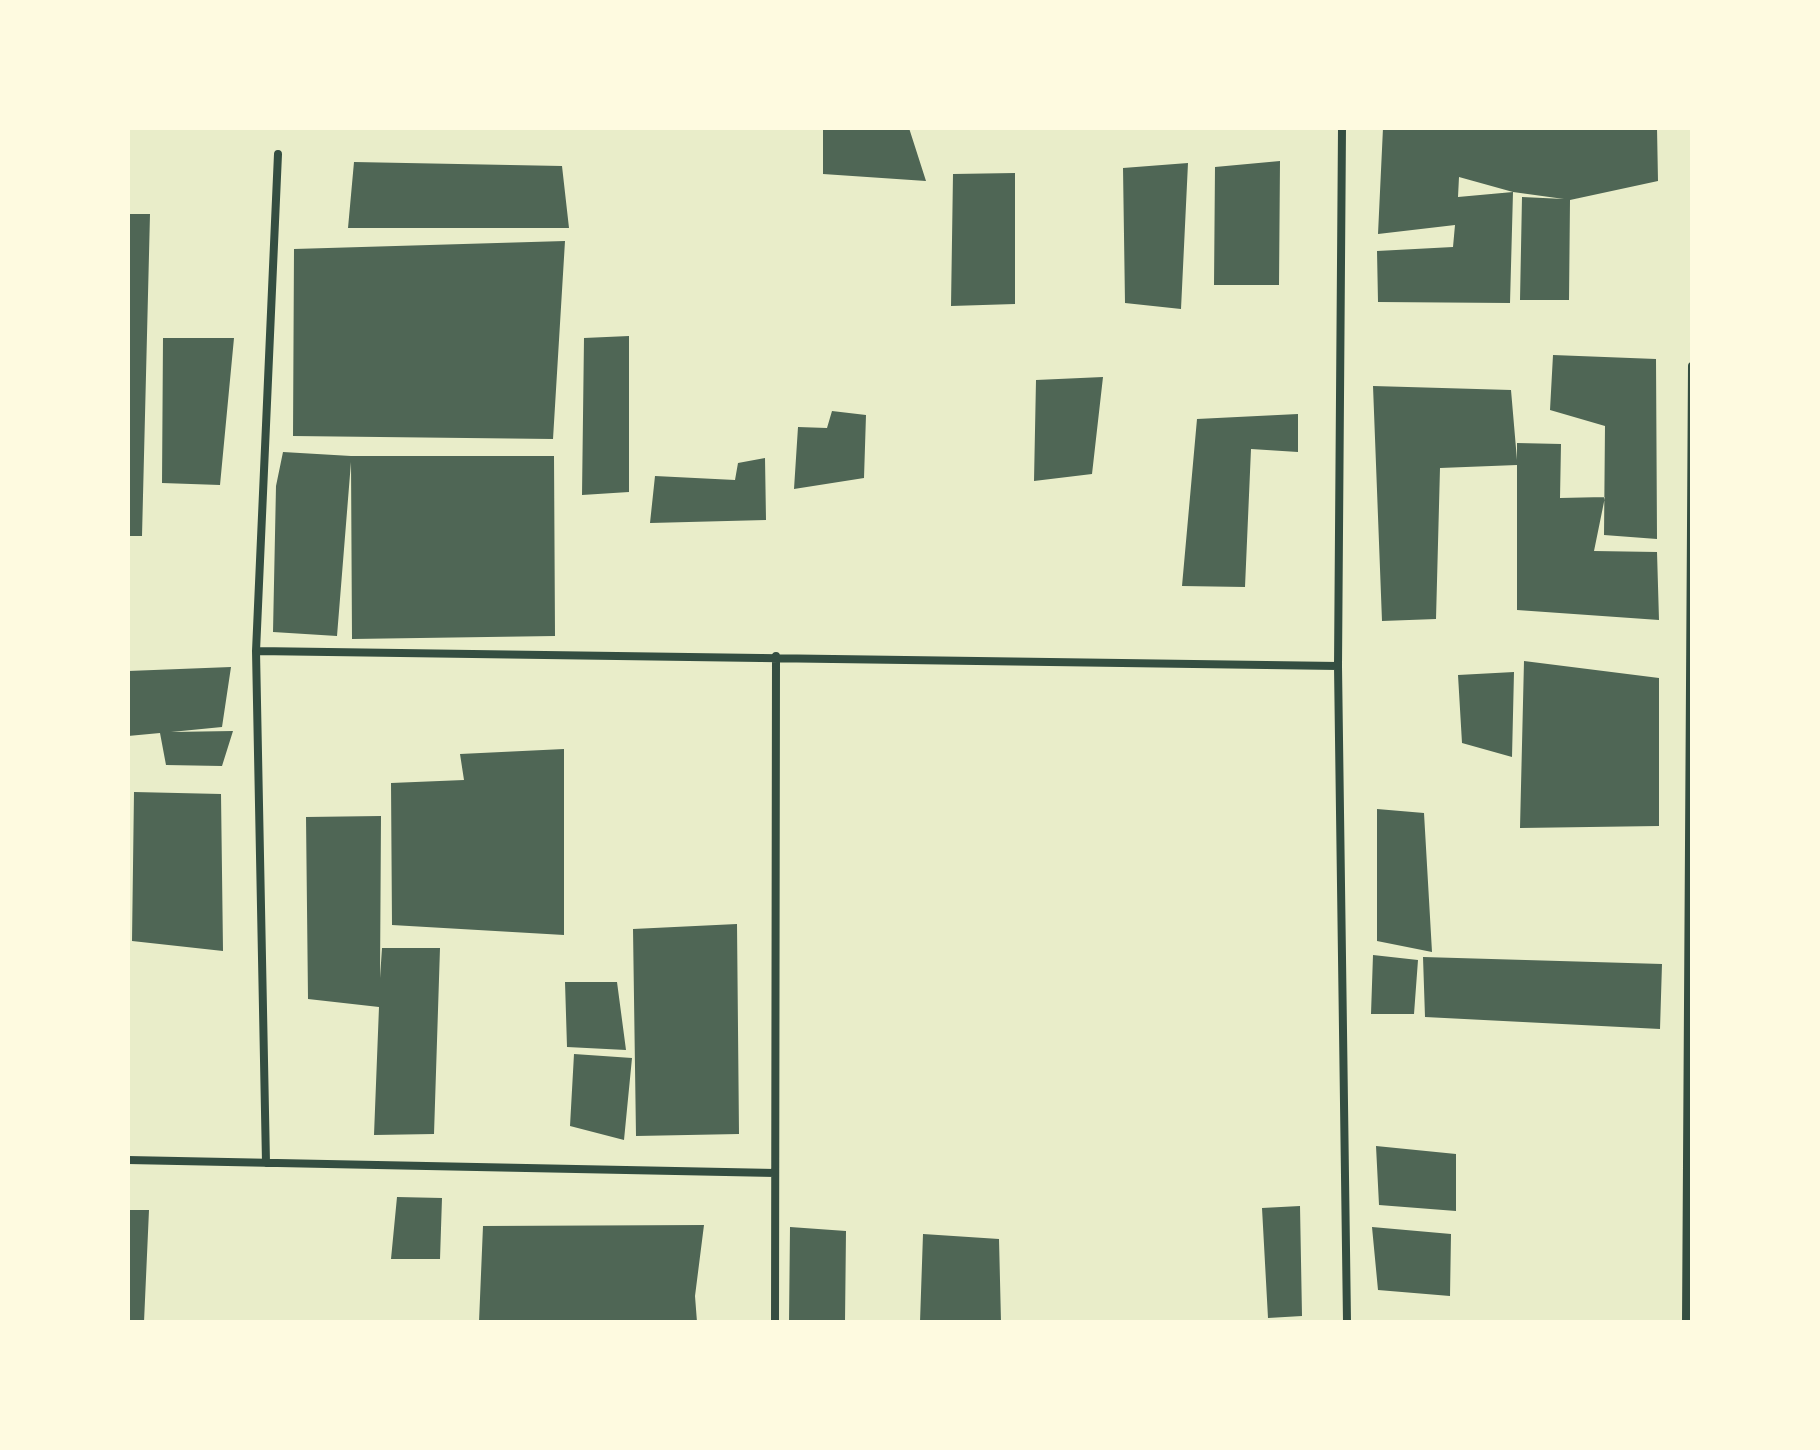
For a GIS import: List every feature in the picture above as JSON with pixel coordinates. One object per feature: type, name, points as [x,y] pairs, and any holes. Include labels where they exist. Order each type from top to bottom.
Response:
[{"type":"street","points":[[1342,128],[1338,666],[1347,1322]]},
{"type":"street","points":[[266,1163],[256,651],[278,154]]},
{"type":"street","points":[[1686,1322],[1692,366]]},
{"type":"street","points":[[256,651],[1338,666]]},
{"type":"street","points":[[775,1322],[776,656]]},
{"type":"street","points":[[128,1160],[775,1173]]},
{"type":"building","points":[[823,128],[909,128],[926,181],[823,174]]},
{"type":"building","points":[[1383,128],[1657,128],[1658,181],[1570,200],[1569,300],[1520,300],[1522,197],[1564,199],[1513,192],[1510,303],[1378,302],[1377,251],[1453,247],[1455,225],[1378,234]],"holes":[[[1459,177],[1513,192],[1458,197]]]},
{"type":"building","points":[[1280,161],[1279,285],[1214,285],[1215,167]]},
{"type":"building","points":[[354,162],[562,166],[569,228],[348,228]]},
{"type":"building","points":[[1188,163],[1181,309],[1125,303],[1123,168]]},
{"type":"building","points":[[1015,173],[1015,304],[951,306],[953,174]]},
{"type":"building","points":[[128,214],[150,214],[142,536],[128,536]]},
{"type":"building","points":[[565,241],[553,439],[293,436],[294,249]]},
{"type":"building","points":[[629,336],[629,492],[582,495],[584,338]]},
{"type":"building","points":[[163,338],[234,338],[220,485],[162,483]]},
{"type":"building","points":[[1553,355],[1656,359],[1657,539],[1604,535],[1605,426],[1550,410]]},
{"type":"building","points":[[1103,377],[1092,474],[1034,481],[1036,380]]},
{"type":"building","points":[[1373,386],[1511,390],[1517,460],[1517,443],[1561,444],[1560,498],[1605,497],[1594,551],[1657,552],[1659,620],[1517,610],[1517,465],[1440,468],[1436,619],[1382,621]]},
{"type":"building","points":[[832,411],[866,415],[864,478],[794,489],[798,427],[827,428]]},
{"type":"building","points":[[1298,414],[1298,452],[1251,449],[1245,587],[1182,586],[1197,419]]},
{"type":"building","points":[[283,452],[351,456],[554,456],[555,636],[352,639],[351,462],[337,636],[273,632],[276,486]]},
{"type":"building","points":[[765,458],[766,520],[650,523],[655,476],[735,480],[738,463]]},
{"type":"building","points":[[1524,661],[1659,678],[1659,826],[1520,828]]},
{"type":"building","points":[[231,667],[222,727],[171,732],[233,731],[222,766],[166,765],[160,733],[128,736],[128,671]]},
{"type":"building","points":[[1514,672],[1512,757],[1462,743],[1458,675]]},
{"type":"building","points":[[564,749],[564,935],[392,925],[391,783],[464,780],[460,754]]},
{"type":"building","points":[[134,792],[221,794],[223,951],[132,941]]},
{"type":"building","points":[[1377,809],[1424,813],[1432,952],[1377,941]]},
{"type":"building","points":[[381,816],[380,978],[382,948],[440,948],[434,1134],[374,1135],[379,1007],[308,999],[306,817]]},
{"type":"building","points":[[737,924],[739,1134],[636,1136],[633,929]]},
{"type":"building","points":[[1373,955],[1418,960],[1414,1014],[1371,1014]]},
{"type":"building","points":[[1423,957],[1662,964],[1660,1029],[1425,1017]]},
{"type":"building","points":[[565,982],[617,982],[626,1050],[567,1047]]},
{"type":"building","points":[[574,1054],[632,1058],[624,1140],[570,1126]]},
{"type":"building","points":[[1376,1146],[1456,1154],[1456,1211],[1379,1205]]},
{"type":"building","points":[[397,1197],[442,1198],[440,1259],[391,1259]]},
{"type":"building","points":[[1300,1206],[1302,1316],[1268,1318],[1262,1208]]},
{"type":"building","points":[[128,1210],[149,1210],[144,1322],[128,1322]]},
{"type":"building","points":[[704,1225],[695,1296],[697,1322],[479,1322],[483,1226]]},
{"type":"building","points":[[790,1227],[846,1231],[845,1322],[789,1322]]},
{"type":"building","points":[[1372,1227],[1451,1234],[1450,1296],[1378,1290]]},
{"type":"building","points":[[923,1234],[999,1239],[1001,1322],[920,1322]]}]
